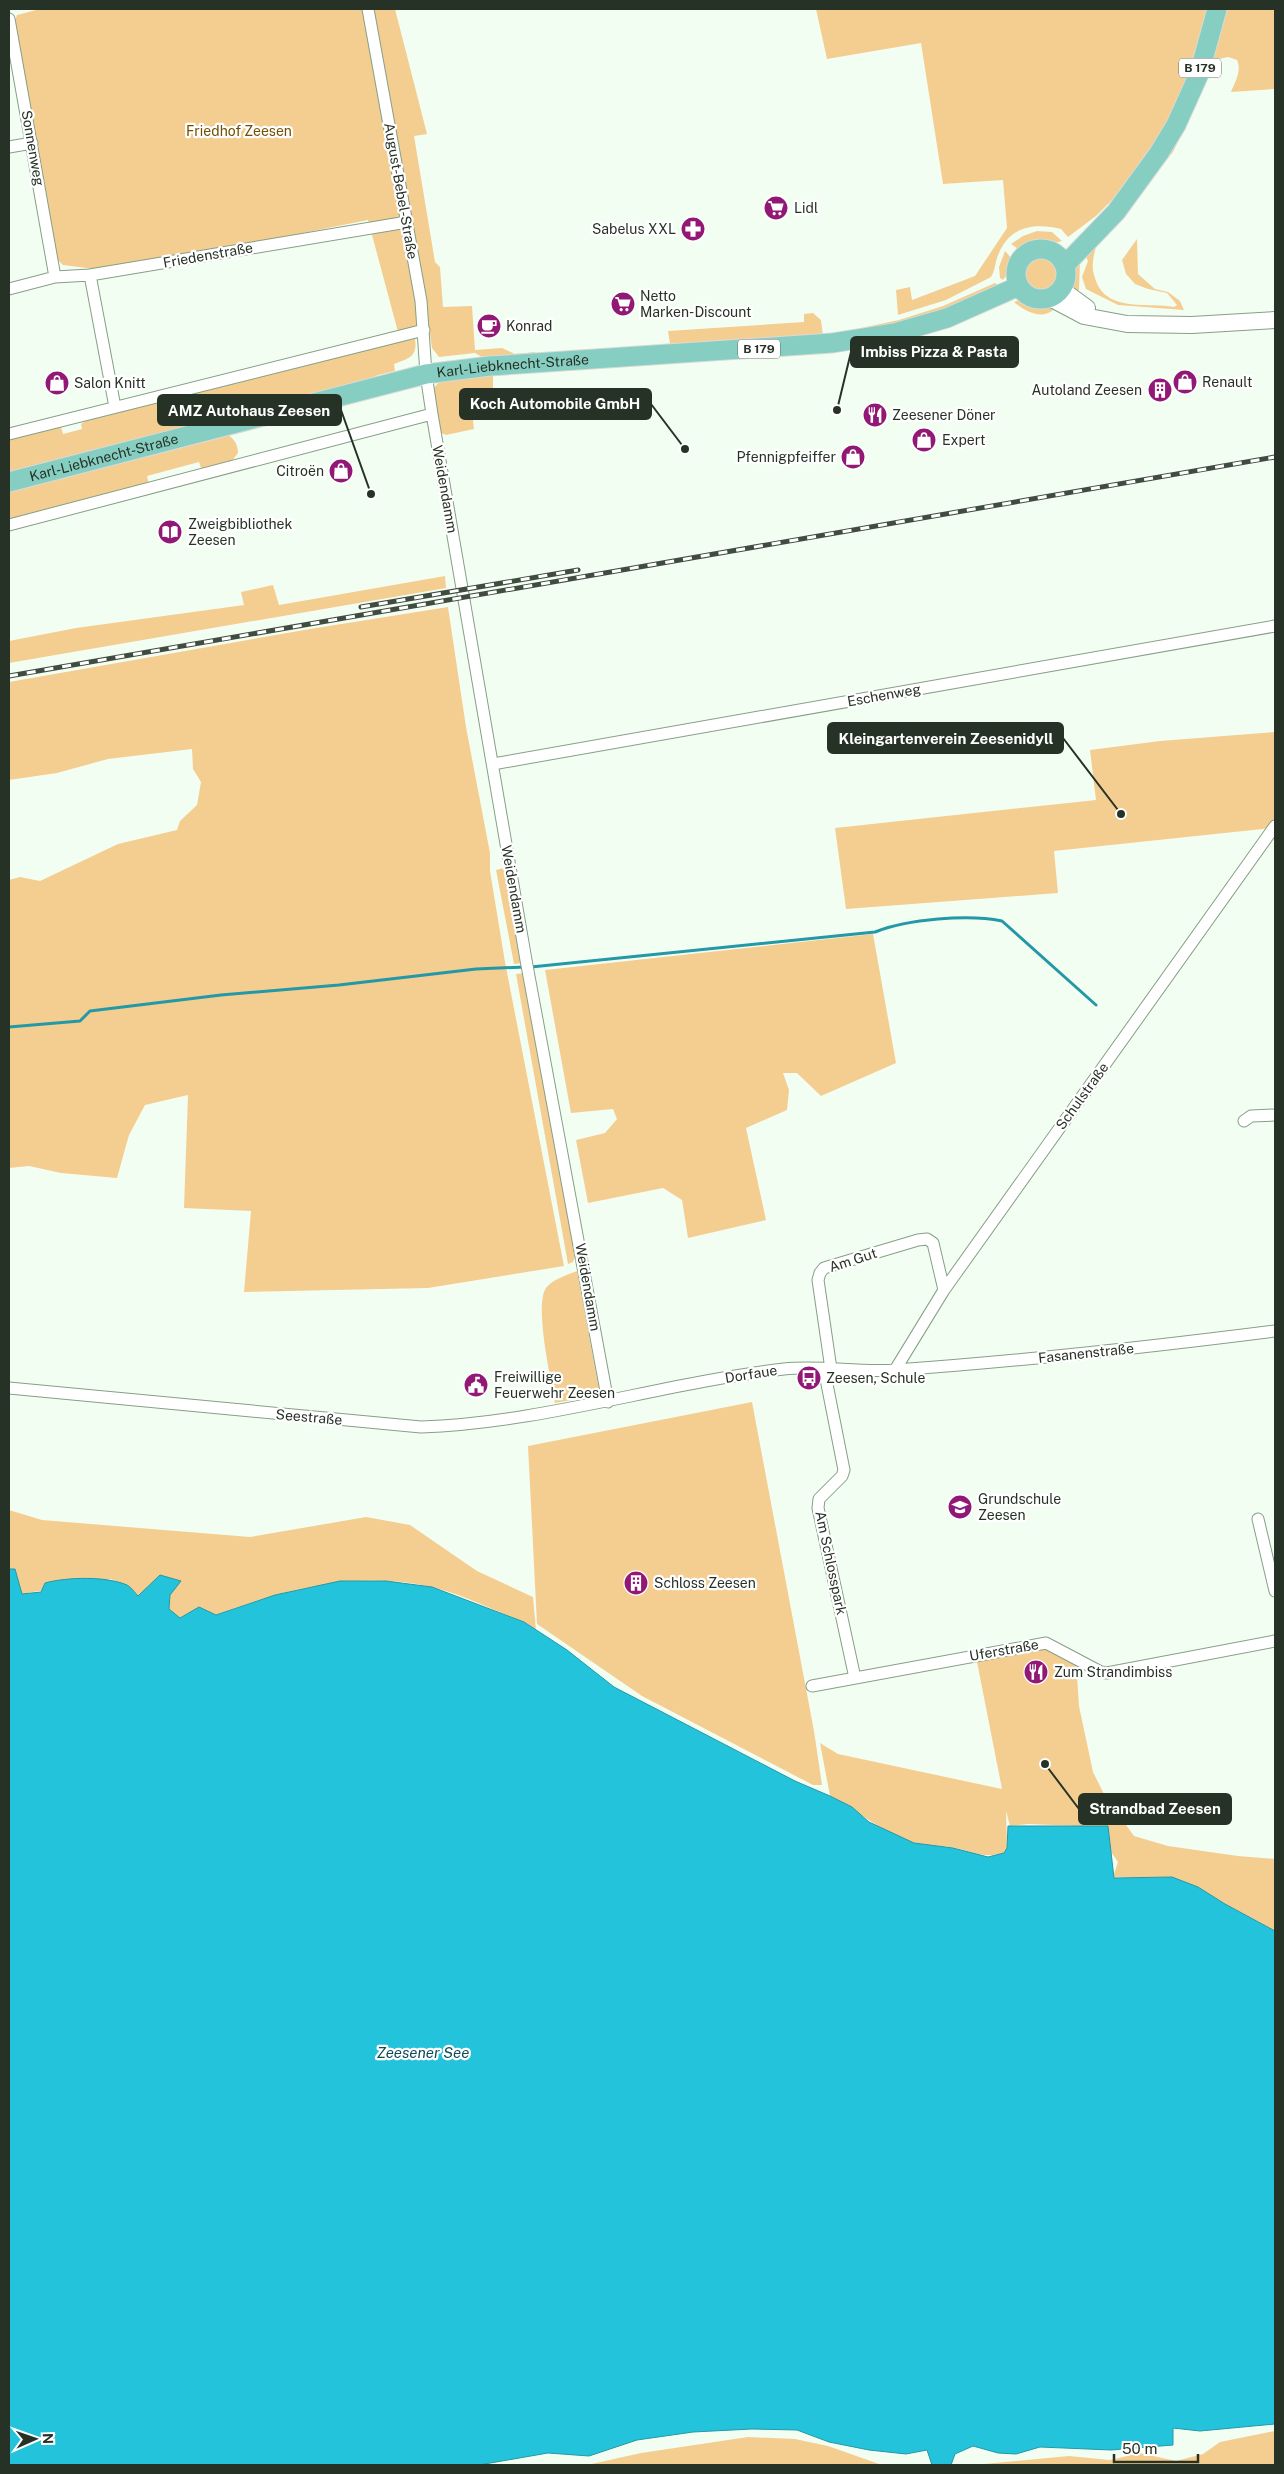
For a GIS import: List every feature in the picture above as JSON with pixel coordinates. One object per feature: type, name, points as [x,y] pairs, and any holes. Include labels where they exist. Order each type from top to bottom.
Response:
[{"type":"main road","name":"B 179","points":[[1061,260],[1116,212],[1160,153],[1179,118],[1199,74],[1217,9]]},
{"type":"main road","points":[[1042,249],[1061,260],[1065,282],[1055,293],[1043,299],[1029,296],[1019,286],[1016,271],[1022,258],[1028,252],[1042,249]]},
{"type":"main road","name":"Karl-Liebknecht-Straße","points":[[9,482],[426,374],[490,366],[832,343],[895,333],[947,318],[1019,286]]},
{"type":"street","name":"August-Bebel-Straße","points":[[368,9],[407,222],[424,330],[426,374]]},
{"type":"street","name":"Sonnenweg","points":[[9,19],[55,277]]},
{"type":"street","points":[[9,147],[32,143]]},
{"type":"street","name":"Friedenstraße","points":[[9,289],[55,277],[90,275],[407,222]]},
{"type":"street","points":[[90,275],[115,407]]},
{"type":"street","points":[[1055,293],[1084,316],[1113,322],[1156,326],[1275,320]]},
{"type":"street","points":[[9,434],[424,330]]},
{"type":"street","name":"Weidendamm","points":[[426,374],[526,960],[608,1402]]},
{"type":"street","points":[[9,525],[432,414]]},
{"type":"street","name":"Eschenweg","points":[[493,764],[1275,626]]},
{"type":"street","name":"Schulstraße","points":[[895,1370],[944,1290],[1275,826]]},
{"type":"street","points":[[1244,1121],[1250,1116],[1275,1116]]},
{"type":"street","name":"Am Gut","points":[[828,1369],[818,1280],[824,1268],[927,1239],[933,1242],[944,1290]]},
{"type":"street","name":"Fasanenstraße","points":[[895,1370],[1096,1352],[1275,1331]]},
{"type":"street","name":"Dorfaue","points":[[608,1402],[677,1386],[782,1369],[895,1370]]},
{"type":"street","name":"Am Schlosspark","points":[[828,1369],[844,1470],[842,1476],[819,1499],[818,1508],[855,1678]]},
{"type":"street","name":"Seestraße","points":[[9,1388],[421,1427],[450,1426],[608,1402]]},
{"type":"street","points":[[1258,1519],[1275,1591]]},
{"type":"street","name":"Uferstraße","points":[[812,1686],[1046,1643],[1101,1672],[1107,1673],[1275,1642]]},
{"type":"green space","name":"Friedhof Zeesen","points":[[40,9],[395,9],[427,134],[414,136],[435,262],[440,267],[443,307],[472,306],[475,350],[502,348],[515,354],[535,352],[536,359],[505,360],[482,357],[475,353],[439,357],[432,348],[420,265],[410,267],[420,326],[398,332],[368,220],[152,263],[94,269],[63,265],[58,260],[13,26],[17,15]]},
{"type":"green space","points":[[816,9],[1208,9],[1191,71],[1163,131],[1125,187],[1096,216],[1068,237],[1061,229],[1041,226],[1022,229],[1014,233],[1001,248],[991,277],[946,300],[898,315],[896,290],[910,287],[912,300],[975,276],[1007,228],[1003,180],[943,184],[921,43],[827,59]]},
{"type":"green space","points":[[1222,9],[1275,9],[1275,89],[1231,92],[1239,68],[1237,60],[1228,57],[1212,63],[1194,108],[1173,152],[1096,247],[1093,259],[1095,278],[1100,289],[1108,297],[1128,304],[1174,307],[1177,305],[1167,293],[1135,284],[1126,274],[1122,260],[1137,239],[1138,274],[1155,289],[1168,292],[1180,301],[1184,310],[1118,305],[1086,289],[1082,277],[1088,261],[1084,253],[1135,197]]},
{"type":"green space","points":[[1037,231],[1052,232],[1062,241],[1031,244],[1020,250],[1011,244],[1023,236]]},
{"type":"green space","points":[[1005,251],[1013,260],[1009,272],[1003,280],[1000,278],[999,267]]},
{"type":"green space","points":[[1042,256],[1049,257],[1054,261],[1058,266],[1058,280],[1054,285],[1049,289],[1042,290],[1035,289],[1030,285],[1026,280],[1025,273],[1026,266],[1030,261],[1035,257]]},
{"type":"green space","points":[[1080,260],[1079,290],[1076,292],[1072,275]]},
{"type":"green space","points":[[995,283],[998,285],[980,296],[941,313],[901,323],[838,333],[899,320],[943,306]]},
{"type":"green space","points":[[1019,300],[1033,305],[1050,305],[1053,310],[1044,314],[1033,313],[1014,302]]},
{"type":"green space","points":[[813,313],[821,320],[823,336],[671,350],[668,331],[804,322],[804,314]]},
{"type":"green space","points":[[415,338],[415,350],[408,358],[394,364],[395,371],[378,375],[355,385],[9,476],[9,440],[61,427],[63,434],[82,429],[81,424],[87,420]]},
{"type":"green space","points":[[493,373],[493,388],[473,421],[474,429],[446,435],[441,433],[433,395],[434,388],[439,383],[456,376]]},
{"type":"green space","points":[[222,432],[229,435],[236,443],[238,453],[232,461],[201,468],[199,462],[147,476],[149,484],[9,522],[9,488]]},
{"type":"green space","points":[[445,576],[446,588],[9,663],[9,641],[76,628],[244,605],[241,592],[273,585],[279,605]]},
{"type":"green space","points":[[448,607],[466,727],[490,853],[490,871],[505,962],[564,1266],[428,1288],[244,1292],[251,1211],[184,1208],[188,1095],[145,1105],[129,1135],[117,1178],[61,1173],[29,1166],[9,1168],[9,880],[20,877],[40,881],[118,844],[177,830],[180,821],[197,805],[201,782],[193,769],[192,749],[108,759],[57,773],[9,780],[9,682],[310,629]]},
{"type":"green space","points":[[1275,732],[1275,823],[1272,828],[1054,851],[1058,893],[846,909],[835,828],[1096,800],[1090,750],[1160,741]]},
{"type":"green space","points":[[504,868],[523,963],[514,964],[496,870]]},
{"type":"green space","points":[[873,934],[896,1063],[821,1096],[797,1073],[783,1073],[789,1090],[787,1110],[746,1128],[766,1220],[688,1238],[682,1200],[663,1188],[588,1203],[576,1140],[605,1133],[617,1119],[613,1109],[571,1113],[545,970]]},
{"type":"green space","points":[[525,973],[576,1253],[573,1262],[568,1264],[516,974]]},
{"type":"green space","points":[[577,1271],[600,1395],[555,1403],[544,1343],[543,1297],[546,1288],[552,1282]]},
{"type":"green space","points":[[752,1402],[814,1731],[822,1785],[813,1785],[642,1696],[537,1624],[528,1446]]},
{"type":"green space","points":[[9,1510],[42,1520],[250,1537],[366,1517],[410,1525],[477,1571],[533,1597],[536,1630],[524,1622],[455,1594],[404,1582],[349,1582],[322,1585],[268,1597],[216,1615],[199,1607],[180,1618],[169,1609],[170,1595],[138,1596],[128,1586],[111,1579],[21,1594],[15,1569],[9,1569]]},
{"type":"green space","points":[[1045,1644],[1076,1659],[1079,1706],[1093,1772],[1105,1796],[1134,1836],[1168,1846],[1275,1859],[1275,1931],[1198,1887],[1172,1877],[1113,1877],[1118,1862],[1111,1852],[1107,1827],[1028,1824],[1010,1826],[1006,1811],[1007,1848],[1004,1853],[985,1855],[951,1847],[929,1846],[902,1839],[830,1796],[820,1743],[838,1754],[1002,1789],[976,1657]]},
{"type":"green space","points":[[1275,2431],[1275,2465],[973,2465],[1069,2456],[1110,2460],[1140,2453],[1176,2461],[1203,2454],[1220,2442]]},
{"type":"green space","points":[[748,2437],[795,2439],[828,2446],[882,2465],[587,2465],[641,2453]]},
{"type":"water","name":"Zeesener See","points":[[9,1569],[15,1569],[22,1594],[41,1592],[45,1583],[86,1578],[108,1580],[127,1585],[138,1596],[160,1575],[181,1581],[170,1595],[169,1609],[180,1618],[199,1607],[216,1615],[275,1595],[340,1581],[386,1581],[432,1587],[524,1622],[567,1650],[614,1687],[795,1781],[852,1807],[869,1822],[914,1843],[953,1848],[988,1857],[1004,1853],[1007,1848],[1008,1826],[1108,1826],[1114,1878],[1172,1877],[1198,1887],[1275,1931],[1275,2424],[1200,2431],[1173,2428],[1173,2445],[1111,2450],[1040,2447],[1016,2454],[998,2453],[973,2446],[955,2454],[951,2465],[932,2465],[927,2450],[906,2454],[869,2450],[829,2442],[797,2430],[752,2429],[693,2432],[637,2440],[589,2456],[548,2453],[479,2465],[9,2465]]},
{"type":"waterway","points":[[531,967],[875,932],[904,924],[938,919],[988,919],[1002,921],[1096,1005]]},
{"type":"waterway","points":[[9,1027],[80,1021],[90,1011],[221,995],[339,985],[476,969],[525,967]]},
{"type":"railway","points":[[9,676],[1275,457]]},
{"type":"railway","points":[[361,607],[578,570]]},
{"type":"place","name":"Lidl","points":[[776,208]]},
{"type":"place","name":"Sabelus XXL","points":[[693,229]]},
{"type":"place","name":"Netto Marken-Discount","points":[[623,304]]},
{"type":"place","name":"Konrad","points":[[489,326]]},
{"type":"place","name":"Renault","points":[[1185,382]]},
{"type":"place","name":"Salon Knitt","points":[[57,383]]},
{"type":"place","name":"Autoland Zeesen","points":[[1160,390]]},
{"type":"place","name":"Imbiss Pizza & Pasta","points":[[837,410]]},
{"type":"place","name":"Zeesener Döner","points":[[875,415]]},
{"type":"place","name":"Expert","points":[[924,440]]},
{"type":"place","name":"Koch Automobile GmbH","points":[[685,449]]},
{"type":"place","name":"Pfennigpfeiffer","points":[[853,457]]},
{"type":"place","name":"Citroën","points":[[341,471]]},
{"type":"place","name":"AMZ Autohaus Zeesen","points":[[371,494]]},
{"type":"place","name":"Zweigbibliothek Zeesen","points":[[170,532]]},
{"type":"place","name":"Kleingartenverein Zeesenidyll","points":[[1121,814]]},
{"type":"place","name":"Zeesen, Schule","points":[[809,1378]]},
{"type":"place","name":"Freiwillige Feuerwehr Zeesen","points":[[476,1385]]},
{"type":"place","name":"Grundschule Zeesen","points":[[960,1507]]},
{"type":"place","name":"Schloss Zeesen","points":[[636,1583]]},
{"type":"place","name":"Zum Strandimbiss","points":[[1036,1672]]},
{"type":"place","name":"Strandbad Zeesen","points":[[1045,1764]]}]
